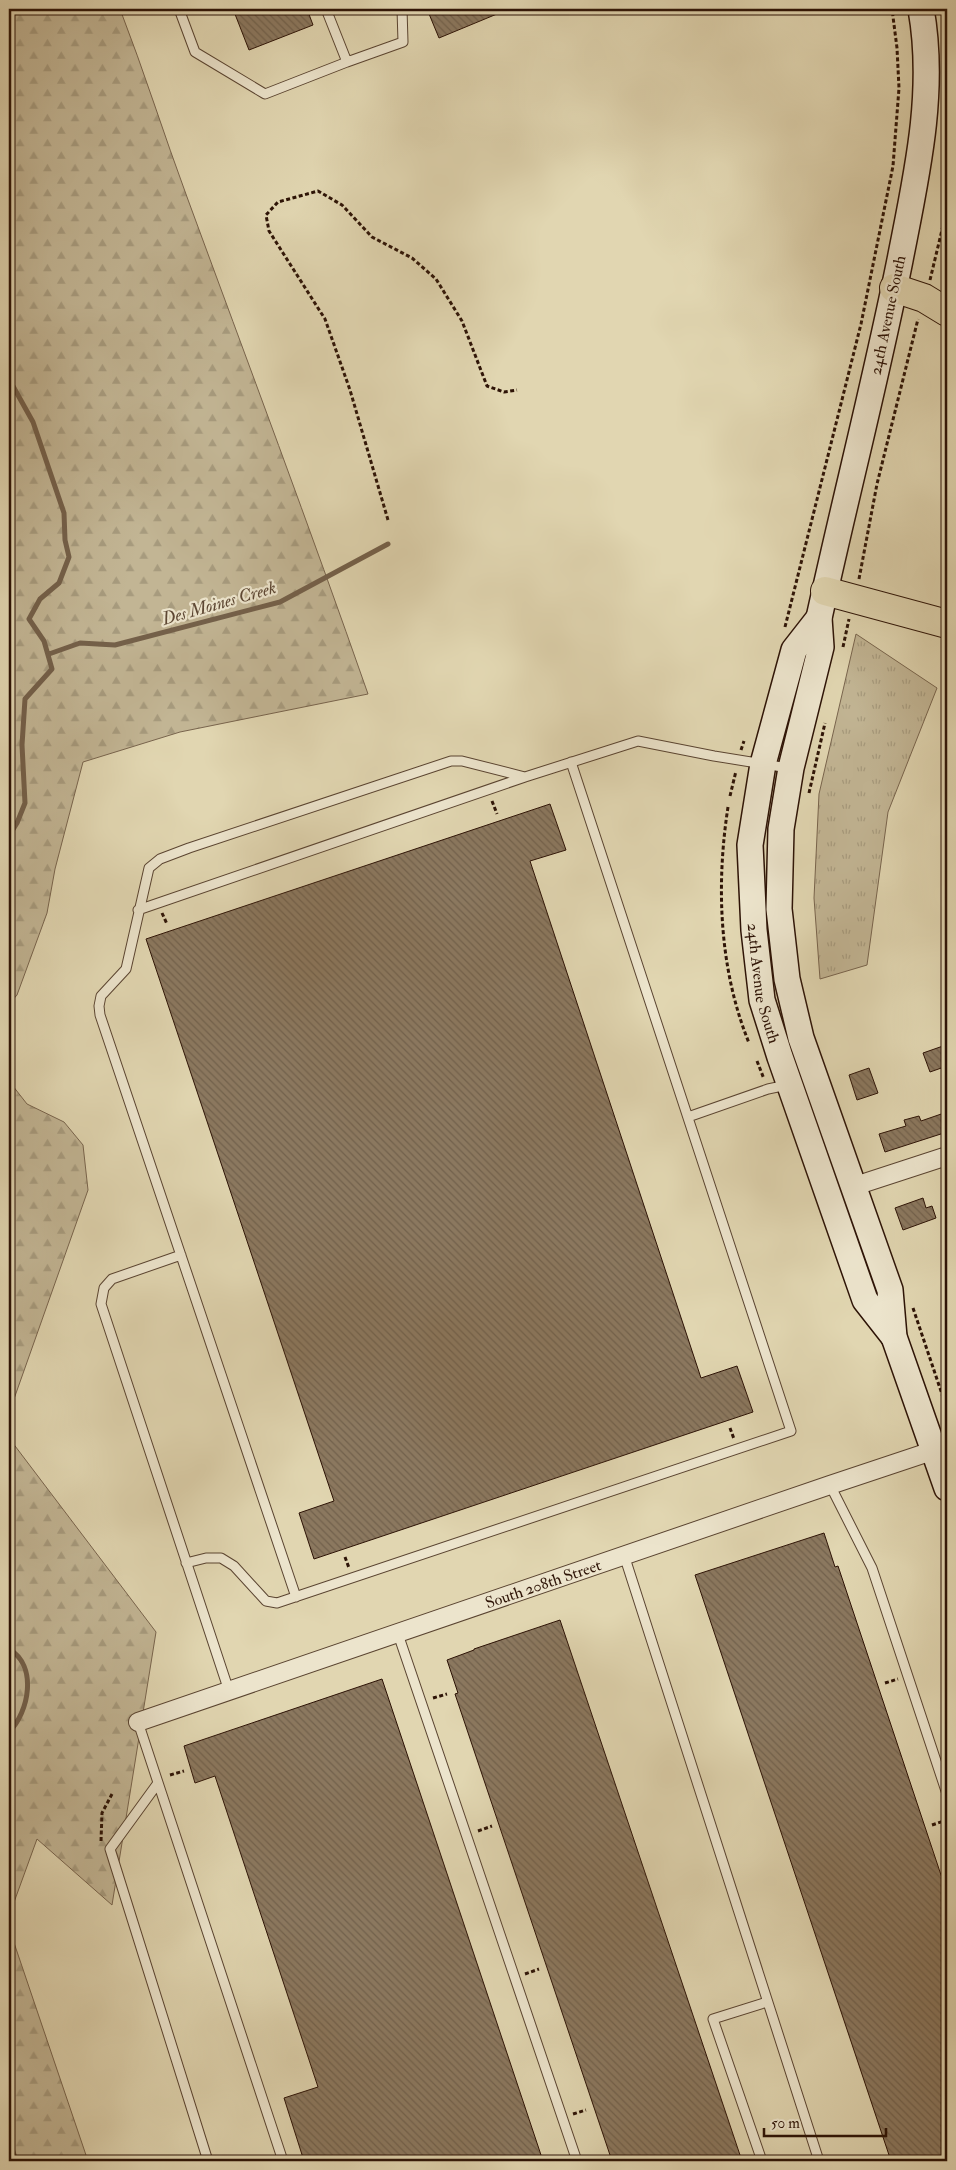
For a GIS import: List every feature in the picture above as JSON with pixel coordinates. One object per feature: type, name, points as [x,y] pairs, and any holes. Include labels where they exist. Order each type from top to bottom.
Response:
[{"type":"highway","points":[[894,288],[924,298],[947,312]]},
{"type":"highway","points":[[825,590],[947,624]]},
{"type":"street","name":"24th Avenue South","points":[[894,1337],[890,1290],[855,1186],[801,1038],[787,979],[779,909],[781,829],[791,768],[821,646],[818,618],[894,288],[922,150],[927,65],[921,9]]},
{"type":"street","name":"24th Avenue South","points":[[818,618],[794,650],[763,764],[750,846],[754,930],[762,1000],[866,1300],[894,1337],[941,1448],[947,1488]]},
{"type":"street","points":[[855,1186],[947,1156]]},
{"type":"street","name":"South 208th Street","points":[[138,1722],[941,1448]]},
{"type":"lane","points":[[179,9],[195,52],[265,94],[403,42],[402,9]]},
{"type":"lane","points":[[326,9],[347,62]]},
{"type":"lane","points":[[138,910],[525,777],[638,741],[714,756],[791,768]]},
{"type":"lane","points":[[296,1598],[100,1015],[101,996],[126,968],[149,868],[160,859],[451,761],[462,761],[525,777]]},
{"type":"lane","points":[[186,1563],[206,1558],[222,1558],[234,1566],[266,1601],[277,1603],[791,1431],[571,762]]},
{"type":"lane","points":[[688,1117],[768,1089],[790,1084]]},
{"type":"lane","points":[[181,1255],[112,1279],[104,1288],[101,1304],[229,1691]]},
{"type":"lane","points":[[830,1485],[872,1568],[947,1794]]},
{"type":"lane","points":[[624,1555],[819,2161]]},
{"type":"lane","points":[[398,1634],[578,2161]]},
{"type":"lane","points":[[138,1722],[283,2161]]},
{"type":"lane","points":[[158,1783],[110,1849],[208,2161]]},
{"type":"lane","points":[[762,2161],[713,2019],[767,2002]]},
{"type":"path","points":[[784,631],[861,324],[893,166],[898,124],[899,88],[897,48],[892,9]]},
{"type":"path","points":[[388,520],[350,390],[326,319],[269,230],[266,215],[278,202],[318,191],[342,205],[372,237],[412,258],[436,279],[462,320],[487,386],[504,392],[517,390]]},
{"type":"path","points":[[841,654],[877,484],[911,343]]},
{"type":"path","points":[[809,794],[826,719]]},
{"type":"path","points":[[492,801],[497,814]]},
{"type":"path","points":[[728,807],[723,841],[723,922],[733,993],[749,1043]]},
{"type":"path","points":[[162,912],[166,924]]},
{"type":"path","points":[[345,1557],[350,1570]]},
{"type":"path","points":[[885,1683],[899,1679]]},
{"type":"path","points":[[433,1698],[447,1694]]},
{"type":"path","points":[[170,1775],[184,1771]]},
{"type":"path","points":[[102,1847],[102,1814],[112,1794]]},
{"type":"path","points":[[932,1825],[946,1820]]},
{"type":"path","points":[[478,1831],[492,1826]]},
{"type":"path","points":[[525,1974],[539,1969]]},
{"type":"path","points":[[573,2114],[586,2110]]},
{"type":"green space","points":[[9,9],[120,9],[368,694],[180,732],[83,762],[55,869],[47,913],[17,995],[9,1004]]},
{"type":"green space","points":[[856,634],[937,688],[888,812],[867,965],[820,979],[814,898],[819,794]]},
{"type":"green space","points":[[9,1081],[27,1104],[64,1122],[83,1145],[88,1190],[9,1413]]},
{"type":"green space","points":[[9,1438],[156,1632],[112,1905],[37,1839],[9,1916]]},
{"type":"green space","points":[[9,1928],[88,2161],[9,2161]]},
{"type":"building","points":[[233,9],[307,9],[313,25],[249,50]]},
{"type":"building","points":[[427,9],[509,9],[439,38]]},
{"type":"building","points":[[550,804],[566,850],[530,861],[701,1378],[737,1366],[753,1412],[314,1559],[299,1513],[334,1501],[146,939]]},
{"type":"building","points":[[943,1046],[947,1057],[947,1066],[930,1072],[923,1053]]},
{"type":"building","points":[[869,1068],[878,1093],[857,1100],[849,1075]]},
{"type":"building","points":[[947,1112],[947,1132],[885,1152],[879,1134],[906,1126],[904,1120],[919,1116],[921,1121]]},
{"type":"building","points":[[923,1198],[926,1208],[932,1206],[936,1218],[903,1230],[895,1208]]},
{"type":"building","points":[[824,1533],[835,1567],[838,1566],[947,1893],[947,2159],[940,2161],[891,2161],[695,1575]]},
{"type":"building","points":[[560,1620],[742,2161],[612,2161],[455,1694],[458,1693],[447,1660]]},
{"type":"building","points":[[382,1679],[543,2161],[343,2161],[341,2157],[328,2161],[304,2161],[284,2098],[318,2087],[215,1776],[195,1783],[184,1746]]},
{"type":"waterway","name":"Des Moines Creek","points":[[9,379],[33,422],[64,513],[65,540],[69,557],[59,583],[40,599],[29,619],[44,641],[52,669],[25,699],[22,745],[25,803],[17,823],[9,836]]},
{"type":"waterway","name":"Des Moines Creek","points":[[49,654],[80,643],[115,645],[280,602],[388,544]]},
{"type":"waterway","name":"Des Moines Creek","points":[[9,1649],[24,1666],[27,1677],[27,1689],[22,1713],[9,1732]]},
{"type":"waterway","name":"Des Moines Creek","points":[[9,2139],[16,2161]]}]
